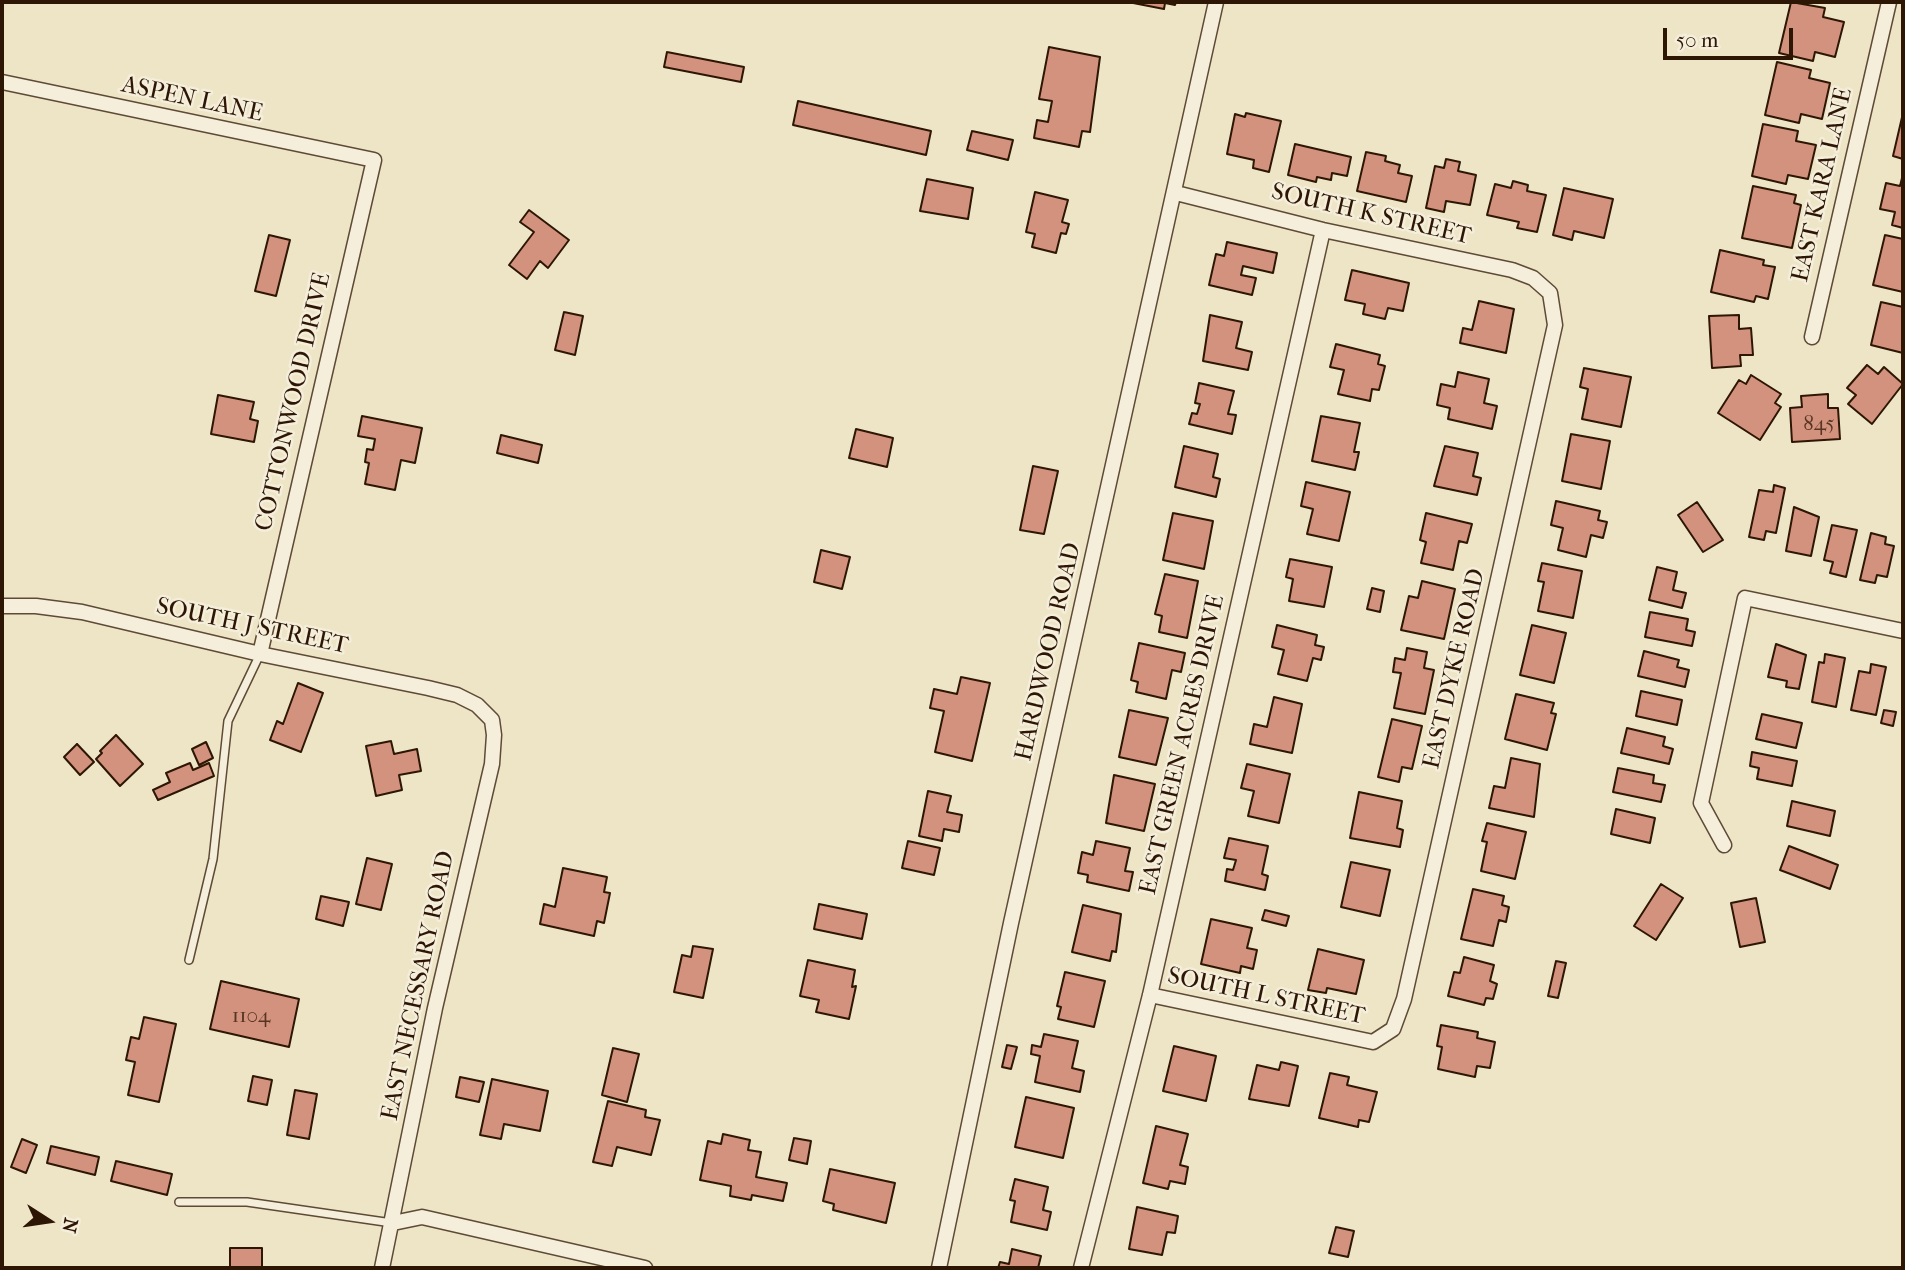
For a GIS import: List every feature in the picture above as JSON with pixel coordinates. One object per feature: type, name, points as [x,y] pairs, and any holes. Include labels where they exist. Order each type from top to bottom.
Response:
[{"type":"street","name":"HARDWOOD ROAD","points":[[939,1268],[1011,923],[1176,193],[1216,2]]},
{"type":"street","name":"EAST KARA LANE","points":[[1812,337],[1889,2]]},
{"type":"street","name":"ASPEN LANE","points":[[2,82],[374,160]]},
{"type":"street","name":"COTTONWOOD DRIVE","points":[[260,654],[374,160]]},
{"type":"street","name":"SOUTH K STREET","points":[[1176,193],[1324,230],[1513,270],[1533,278],[1550,293]]},
{"type":"street","name":"EAST GREEN ACRES DRIVE","points":[[1081,1268],[1150,995],[1324,230]]},
{"type":"street","name":"EAST DYKE ROAD","points":[[1373,1042],[1393,1029],[1404,999],[1555,326],[1550,293]]},
{"type":"street","points":[[1724,845],[1701,803],[1745,598],[1903,631]]},
{"type":"street","name":"SOUTH J STREET","points":[[2,606],[36,606],[82,612],[260,654],[457,695],[488,714]]},
{"type":"street","name":"EAST NECESSARY ROAD","points":[[382,1268],[435,1008],[492,764],[494,735],[488,714]]},
{"type":"street","name":"SOUTH L STREET","points":[[1150,995],[1373,1042]]},
{"type":"street","points":[[393,1223],[422,1217],[645,1268]]},
{"type":"lane","points":[[189,960],[212,859],[228,721],[260,654]]},
{"type":"lane","points":[[179,1202],[247,1202],[393,1223]]},
{"type":"building","points":[[1128,2],[1176,2],[1175,5],[1165,3],[1164,9]]},
{"type":"building","points":[[1791,2],[1825,8],[1823,17],[1844,22],[1835,57],[1815,52],[1813,61],[1779,53]]},
{"type":"building","points":[[1049,47],[1100,57],[1090,132],[1082,131],[1079,147],[1034,138],[1037,120],[1048,122],[1052,101],[1039,99]]},
{"type":"building","points":[[667,52],[744,67],[741,82],[664,67]]},
{"type":"building","points":[[1777,62],[1811,70],[1809,78],[1830,83],[1822,119],[1801,114],[1799,123],[1765,115]]},
{"type":"building","points":[[798,101],[931,131],[926,155],[793,125]]},
{"type":"building","points":[[1246,113],[1281,121],[1269,172],[1253,168],[1254,160],[1227,154],[1235,114],[1245,117]]},
{"type":"building","points":[[1903,113],[1903,159],[1893,156]]},
{"type":"building","points":[[1763,124],[1798,131],[1796,141],[1816,145],[1808,179],[1788,175],[1786,184],[1752,176]]},
{"type":"building","points":[[972,131],[1013,140],[1008,160],[967,150]]},
{"type":"building","points":[[1295,144],[1351,157],[1347,176],[1332,173],[1331,180],[1317,177],[1316,182],[1288,175]]},
{"type":"building","points":[[1366,152],[1386,156],[1385,161],[1400,165],[1398,173],[1412,176],[1406,202],[1357,191]]},
{"type":"building","points":[[1446,159],[1460,162],[1458,171],[1476,175],[1470,205],[1446,201],[1444,212],[1426,208],[1435,166],[1444,168]]},
{"type":"building","points":[[1903,174],[1903,228],[1892,225],[1895,212],[1880,209],[1886,183],[1900,186]]},
{"type":"building","points":[[927,179],[973,188],[968,219],[920,211]]},
{"type":"building","points":[[1513,181],[1528,185],[1527,191],[1546,195],[1537,232],[1517,228],[1519,222],[1487,215],[1495,184],[1511,188]]},
{"type":"building","points":[[1753,186],[1796,195],[1794,203],[1801,205],[1792,248],[1742,238]]},
{"type":"building","points":[[1564,188],[1613,199],[1604,238],[1574,231],[1572,240],[1553,235]]},
{"type":"building","points":[[1035,192],[1068,200],[1062,222],[1069,224],[1066,234],[1061,233],[1056,253],[1032,247],[1035,234],[1026,232]]},
{"type":"building","points":[[529,210],[569,240],[548,268],[540,261],[527,279],[509,265],[534,232],[520,222]]},
{"type":"building","points":[[269,235],[290,240],[276,296],[255,291]]},
{"type":"building","points":[[1885,235],[1903,239],[1903,292],[1873,285]]},
{"type":"building","points":[[1227,242],[1277,253],[1273,273],[1243,266],[1241,275],[1256,278],[1252,295],[1209,285],[1216,254],[1224,256]]},
{"type":"building","points":[[1720,250],[1764,260],[1763,265],[1775,267],[1768,299],[1756,296],[1754,302],[1711,292]]},
{"type":"building","points":[[1352,270],[1409,283],[1403,311],[1388,308],[1385,319],[1363,314],[1365,304],[1345,300]]},
{"type":"building","points":[[1479,301],[1514,309],[1506,353],[1460,343],[1463,328],[1472,330]]},
{"type":"building","points":[[1881,302],[1903,307],[1903,353],[1871,345]]},
{"type":"building","points":[[564,312],[583,316],[575,355],[555,350]]},
{"type":"building","points":[[1210,315],[1242,322],[1236,348],[1252,352],[1248,370],[1203,361]]},
{"type":"building","points":[[1739,315],[1739,329],[1751,328],[1753,355],[1740,355],[1741,366],[1712,368],[1709,316]]},
{"type":"building","points":[[1336,344],[1380,355],[1378,364],[1385,366],[1379,390],[1372,389],[1370,401],[1338,394],[1344,370],[1330,367]]},
{"type":"building","points":[[1867,365],[1878,374],[1884,367],[1903,384],[1872,424],[1848,404],[1856,395],[1847,388]]},
{"type":"building","points":[[1584,368],[1631,377],[1621,427],[1582,419],[1588,389],[1580,387]]},
{"type":"building","points":[[1458,372],[1489,379],[1484,403],[1497,406],[1492,429],[1448,419],[1450,408],[1437,405],[1441,384],[1455,387]]},
{"type":"building","points":[[1751,375],[1781,394],[1775,403],[1781,407],[1760,440],[1718,413],[1739,380],[1746,384]]},
{"type":"building","points":[[1199,383],[1234,391],[1228,414],[1236,415],[1232,434],[1189,424],[1192,413],[1197,414],[1200,404],[1195,403]]},
{"type":"building","points":[[1828,394],[1828,408],[1838,408],[1840,439],[1792,442],[1790,408],[1802,407],[1801,396]]},
{"type":"building","points":[[218,395],[254,402],[250,419],[258,421],[254,442],[211,434]]},
{"type":"building","points":[[362,416],[422,428],[415,463],[401,460],[395,490],[365,484],[369,463],[365,462],[367,449],[373,450],[375,439],[358,436]]},
{"type":"building","points":[[1321,416],[1360,423],[1354,452],[1359,452],[1355,470],[1312,461]]},
{"type":"building","points":[[856,429],[893,438],[887,467],[849,458]]},
{"type":"building","points":[[1571,434],[1610,441],[1601,489],[1562,481]]},
{"type":"building","points":[[501,435],[542,445],[538,463],[497,453]]},
{"type":"building","points":[[1184,446],[1218,454],[1213,477],[1220,479],[1216,497],[1175,487]]},
{"type":"building","points":[[1445,446],[1478,453],[1473,476],[1481,478],[1477,495],[1434,486]]},
{"type":"building","points":[[1033,466],[1058,471],[1044,534],[1020,530]]},
{"type":"building","points":[[1306,482],[1350,492],[1339,541],[1307,534],[1313,509],[1301,506]]},
{"type":"building","points":[[1774,485],[1785,488],[1776,533],[1766,531],[1764,540],[1749,537],[1759,490],[1773,492]]},
{"type":"building","points":[[1556,501],[1600,511],[1598,520],[1607,522],[1603,538],[1591,535],[1586,557],[1558,550],[1563,528],[1551,525]]},
{"type":"building","points":[[1697,502],[1723,540],[1703,552],[1678,515]]},
{"type":"building","points":[[1794,507],[1819,517],[1811,556],[1786,551]]},
{"type":"building","points":[[1173,513],[1213,521],[1204,569],[1163,560]]},
{"type":"building","points":[[1426,513],[1472,524],[1467,543],[1459,541],[1453,570],[1421,563],[1426,542],[1420,540]]},
{"type":"building","points":[[1832,525],[1857,530],[1846,577],[1830,573],[1833,562],[1824,560]]},
{"type":"building","points":[[1871,533],[1886,537],[1885,544],[1894,546],[1887,577],[1877,575],[1875,583],[1860,580]]},
{"type":"building","points":[[821,550],[850,557],[842,589],[814,582]]},
{"type":"building","points":[[1290,559],[1332,567],[1324,607],[1289,601],[1293,579],[1286,577]]},
{"type":"building","points":[[1542,563],[1582,571],[1573,618],[1538,611],[1544,582],[1538,581]]},
{"type":"building","points":[[1657,567],[1677,572],[1673,590],[1686,593],[1682,608],[1649,600]]},
{"type":"building","points":[[1165,574],[1198,581],[1187,638],[1159,632],[1162,616],[1155,614]]},
{"type":"building","points":[[1422,581],[1455,589],[1444,639],[1401,630],[1409,596],[1418,598]]},
{"type":"building","points":[[1372,588],[1384,591],[1380,612],[1367,609]]},
{"type":"building","points":[[1650,612],[1688,619],[1686,630],[1695,632],[1692,646],[1645,637]]},
{"type":"building","points":[[1277,625],[1317,635],[1315,645],[1324,647],[1321,660],[1313,658],[1307,681],[1278,674],[1284,650],[1272,647]]},
{"type":"building","points":[[1532,625],[1566,633],[1554,683],[1520,675]]},
{"type":"building","points":[[1139,643],[1185,653],[1181,672],[1172,670],[1166,699],[1136,692],[1138,682],[1131,680]]},
{"type":"building","points":[[1776,644],[1806,655],[1799,689],[1786,687],[1787,681],[1768,677]]},
{"type":"building","points":[[1407,648],[1427,652],[1424,668],[1434,670],[1425,714],[1394,708],[1401,673],[1393,672],[1395,658],[1405,660]]},
{"type":"building","points":[[1644,651],[1679,660],[1677,667],[1689,670],[1685,687],[1638,676]]},
{"type":"building","points":[[1825,654],[1845,658],[1836,707],[1812,702],[1819,662],[1824,663]]},
{"type":"building","points":[[1871,664],[1886,667],[1876,715],[1851,710],[1859,671],[1870,673]]},
{"type":"building","points":[[961,677],[990,683],[972,761],[935,752],[944,711],[930,708],[934,689],[957,694]]},
{"type":"building","points":[[298,683],[323,693],[301,752],[270,740],[277,721],[283,724]]},
{"type":"building","points":[[1641,691],[1682,700],[1677,725],[1636,716]]},
{"type":"building","points":[[1516,694],[1554,703],[1551,713],[1556,714],[1547,750],[1505,739]]},
{"type":"building","points":[[1274,697],[1302,704],[1292,753],[1250,744],[1254,724],[1267,727]]},
{"type":"building","points":[[1129,710],[1168,718],[1156,765],[1119,757]]},
{"type":"building","points":[[1884,710],[1896,712],[1893,726],[1881,723]]},
{"type":"building","points":[[1762,714],[1802,723],[1796,748],[1756,739]]},
{"type":"building","points":[[1392,719],[1422,726],[1412,769],[1402,767],[1399,782],[1378,777]]},
{"type":"building","points":[[1627,728],[1665,737],[1663,746],[1673,749],[1669,764],[1621,753]]},
{"type":"building","points":[[116,735],[143,764],[120,786],[96,759]]},
{"type":"building","points":[[391,741],[394,754],[417,749],[421,771],[399,775],[402,790],[376,796],[366,746]]},
{"type":"building","points":[[206,742],[213,758],[199,765],[192,749]]},
{"type":"building","points":[[77,744],[94,762],[80,775],[64,757]]},
{"type":"building","points":[[1752,752],[1797,761],[1792,786],[1757,779],[1759,768],[1750,766]]},
{"type":"building","points":[[1511,758],[1540,764],[1534,817],[1489,808],[1494,786],[1505,788]]},
{"type":"building","points":[[190,763],[193,770],[209,763],[214,776],[158,800],[153,790],[170,782],[166,773]]},
{"type":"building","points":[[1247,764],[1290,774],[1279,823],[1248,816],[1254,791],[1241,788]]},
{"type":"building","points":[[1618,768],[1654,775],[1653,783],[1665,785],[1661,802],[1613,792]]},
{"type":"building","points":[[1114,775],[1155,784],[1144,831],[1106,823]]},
{"type":"building","points":[[928,791],[951,796],[947,812],[962,815],[959,832],[944,829],[942,841],[919,836]]},
{"type":"building","points":[[1359,792],[1402,801],[1397,828],[1403,830],[1400,847],[1350,838]]},
{"type":"building","points":[[1792,801],[1835,811],[1830,836],[1787,826]]},
{"type":"building","points":[[1616,809],[1655,818],[1650,843],[1611,834]]},
{"type":"building","points":[[1487,823],[1526,832],[1515,879],[1481,871],[1487,842],[1482,841]]},
{"type":"building","points":[[1229,838],[1268,846],[1262,874],[1268,876],[1265,890],[1225,881],[1227,869],[1233,870],[1236,860],[1224,858]]},
{"type":"building","points":[[908,841],[940,848],[934,875],[902,868]]},
{"type":"building","points":[[1096,841],[1130,848],[1125,871],[1133,872],[1129,891],[1087,882],[1088,875],[1078,873],[1082,852],[1093,855]]},
{"type":"building","points":[[1789,846],[1838,865],[1830,889],[1780,870]]},
{"type":"building","points":[[367,858],[392,864],[381,910],[356,904]]},
{"type":"building","points":[[1351,862],[1390,870],[1380,916],[1341,907]]},
{"type":"building","points":[[563,868],[607,877],[604,892],[610,893],[604,923],[597,921],[594,936],[540,924],[544,904],[555,907]]},
{"type":"building","points":[[1661,884],[1683,898],[1656,940],[1634,926]]},
{"type":"building","points":[[1473,889],[1504,896],[1502,905],[1509,907],[1506,922],[1499,920],[1493,946],[1461,939]]},
{"type":"building","points":[[321,896],[349,902],[343,926],[316,919]]},
{"type":"building","points":[[1756,898],[1765,942],[1740,947],[1731,903]]},
{"type":"building","points":[[819,904],[867,914],[862,939],[814,929]]},
{"type":"building","points":[[1083,905],[1121,914],[1116,952],[1112,951],[1110,961],[1072,952]]},
{"type":"building","points":[[1265,910],[1289,916],[1286,926],[1262,920]]},
{"type":"building","points":[[1211,919],[1252,928],[1247,948],[1257,950],[1253,969],[1241,966],[1240,973],[1201,964]]},
{"type":"building","points":[[693,946],[713,949],[703,998],[674,992],[682,955],[691,957]]},
{"type":"building","points":[[1318,949],[1364,960],[1356,994],[1327,988],[1326,993],[1308,990]]},
{"type":"building","points":[[1464,957],[1494,965],[1490,981],[1497,984],[1493,999],[1486,998],[1484,1005],[1448,996],[1454,972],[1460,973]]},
{"type":"building","points":[[808,960],[855,970],[852,987],[856,986],[849,1019],[816,1012],[819,1000],[800,996]]},
{"type":"building","points":[[1556,961],[1566,963],[1558,998],[1548,996]]},
{"type":"building","points":[[1065,972],[1105,981],[1094,1027],[1058,1019],[1061,1007],[1057,1006]]},
{"type":"building","points":[[221,981],[299,999],[289,1047],[210,1029]]},
{"type":"building","points":[[144,1017],[176,1024],[159,1102],[128,1095],[135,1062],[126,1060],[131,1037],[139,1039]]},
{"type":"building","points":[[1441,1025],[1478,1032],[1477,1038],[1495,1042],[1490,1068],[1477,1066],[1475,1077],[1438,1069],[1442,1047],[1437,1046]]},
{"type":"building","points":[[1044,1034],[1078,1041],[1072,1068],[1084,1071],[1080,1092],[1035,1082],[1040,1056],[1031,1054],[1032,1045],[1041,1047]]},
{"type":"building","points":[[1007,1045],[1017,1047],[1011,1069],[1002,1067]]},
{"type":"building","points":[[1174,1046],[1216,1056],[1206,1101],[1163,1091]]},
{"type":"building","points":[[613,1048],[639,1054],[627,1102],[602,1095]]},
{"type":"building","points":[[1281,1062],[1298,1066],[1289,1106],[1249,1099],[1257,1065],[1279,1070]]},
{"type":"building","points":[[1330,1073],[1349,1077],[1347,1085],[1377,1092],[1369,1122],[1359,1120],[1358,1127],[1319,1118]]},
{"type":"building","points":[[253,1076],[272,1080],[267,1105],[248,1101]]},
{"type":"building","points":[[460,1077],[484,1082],[479,1102],[456,1097]]},
{"type":"building","points":[[492,1079],[548,1091],[540,1131],[504,1124],[501,1139],[480,1135]]},
{"type":"building","points":[[295,1090],[317,1094],[309,1139],[287,1135]]},
{"type":"building","points":[[1026,1097],[1074,1108],[1063,1158],[1015,1147]]},
{"type":"building","points":[[608,1101],[646,1110],[645,1117],[660,1120],[651,1155],[617,1147],[612,1166],[593,1162]]},
{"type":"building","points":[[1156,1126],[1188,1134],[1180,1165],[1188,1167],[1185,1184],[1170,1181],[1168,1189],[1143,1183]]},
{"type":"building","points":[[723,1134],[750,1140],[748,1150],[761,1152],[756,1177],[787,1183],[783,1201],[752,1195],[751,1200],[730,1196],[731,1186],[700,1180],[708,1141],[721,1144]]},
{"type":"building","points":[[794,1138],[811,1141],[807,1164],[789,1160]]},
{"type":"building","points":[[22,1139],[37,1145],[26,1173],[11,1167]]},
{"type":"building","points":[[51,1146],[99,1157],[95,1175],[47,1163]]},
{"type":"building","points":[[116,1161],[172,1174],[167,1195],[111,1181]]},
{"type":"building","points":[[830,1169],[895,1183],[886,1223],[833,1210],[834,1204],[823,1201]]},
{"type":"building","points":[[1015,1179],[1048,1187],[1043,1210],[1051,1212],[1047,1230],[1011,1222],[1015,1201],[1010,1200]]},
{"type":"building","points":[[1137,1207],[1178,1216],[1175,1233],[1167,1232],[1162,1255],[1129,1249]]},
{"type":"building","points":[[1336,1227],[1354,1231],[1348,1257],[1329,1253]]},
{"type":"building","points":[[230,1248],[262,1248],[262,1268],[230,1268]]},
{"type":"building","points":[[1012,1249],[1041,1256],[1038,1268],[998,1268],[1000,1262],[1009,1264]]}]
